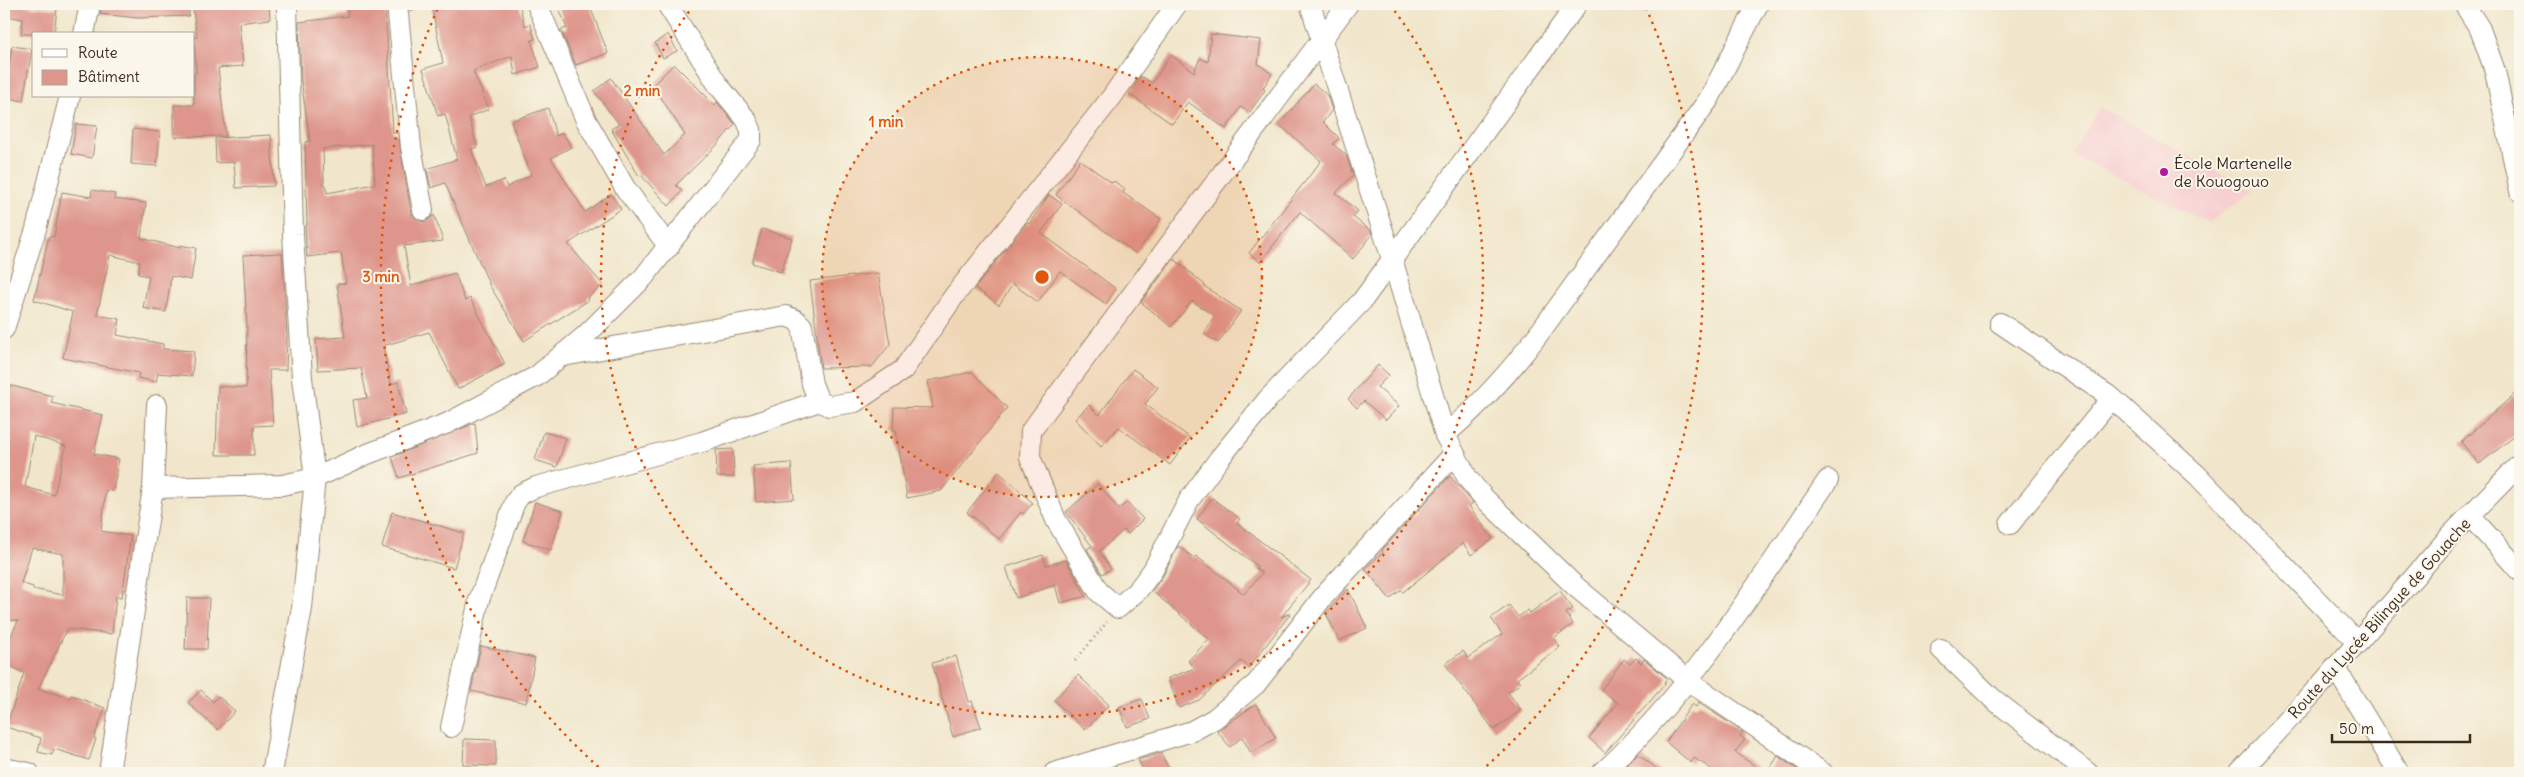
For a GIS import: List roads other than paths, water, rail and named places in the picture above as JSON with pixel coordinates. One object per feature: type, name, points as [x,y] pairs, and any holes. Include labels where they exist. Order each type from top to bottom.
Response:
[{"type":"street","points":[[84,32],[90,4]]},
{"type":"street","points":[[272,773],[302,608],[315,478],[302,378],[293,234],[288,4]]},
{"type":"street","points":[[397,4],[411,147],[423,210]]},
{"type":"street","points":[[537,4],[586,120],[625,188],[669,247]]},
{"type":"street","points":[[153,488],[282,486],[315,478],[365,454],[448,423],[504,395],[537,376],[585,336],[643,278],[751,140],[751,130],[746,119],[718,85],[667,4]]},
{"type":"street","points":[[559,357],[786,316],[796,320],[802,326],[812,384],[820,401],[829,406],[854,402],[903,370],[954,296],[1111,98],[1177,4]]},
{"type":"street","points":[[1310,4],[1322,36],[1392,259],[1445,435],[1468,479],[1484,498],[1576,586],[1687,680],[1823,773]]},
{"type":"street","points":[[1348,4],[1322,36],[1031,431],[1030,457],[1056,520],[1099,592],[1118,608],[1138,590],[1153,570],[1189,500],[1219,459],[1268,399],[1362,301],[1577,4]]},
{"type":"street","points":[[1445,435],[1476,408],[1516,364],[1574,285],[1709,99],[1758,4]]},
{"type":"street","points":[[2464,4],[2480,29],[2514,129],[2520,191]]},
{"type":"street","points":[[4,329],[56,161],[70,98]]},
{"type":"street","points":[[2000,323],[2112,398],[2197,475],[2358,643]]},
{"type":"street","points":[[2010,524],[2112,398]]},
{"type":"street","points":[[451,727],[479,600],[515,502],[521,494],[536,487],[702,442],[820,401]]},
{"type":"street","points":[[109,773],[153,488],[157,405]]},
{"type":"street","points":[[1054,773],[1192,731],[1229,708],[1256,684],[1323,597],[1454,454]]},
{"type":"street","name":"Route du Lycée Bilingue de Gouache","points":[[2243,772],[2470,516],[2520,464]]},
{"type":"street","points":[[1602,773],[1628,750],[1687,680],[1753,590],[1828,480]]},
{"type":"street","points":[[2470,516],[2520,571]]},
{"type":"street","points":[[1942,649],[1993,699],[2088,773]]},
{"type":"street","points":[[2335,667],[2399,773]]},
{"type":"street","points":[[4,768],[29,773]]},
{"type":"place","name":"École Martenelle de Kouogouo","points":[[2164,172]]}]
